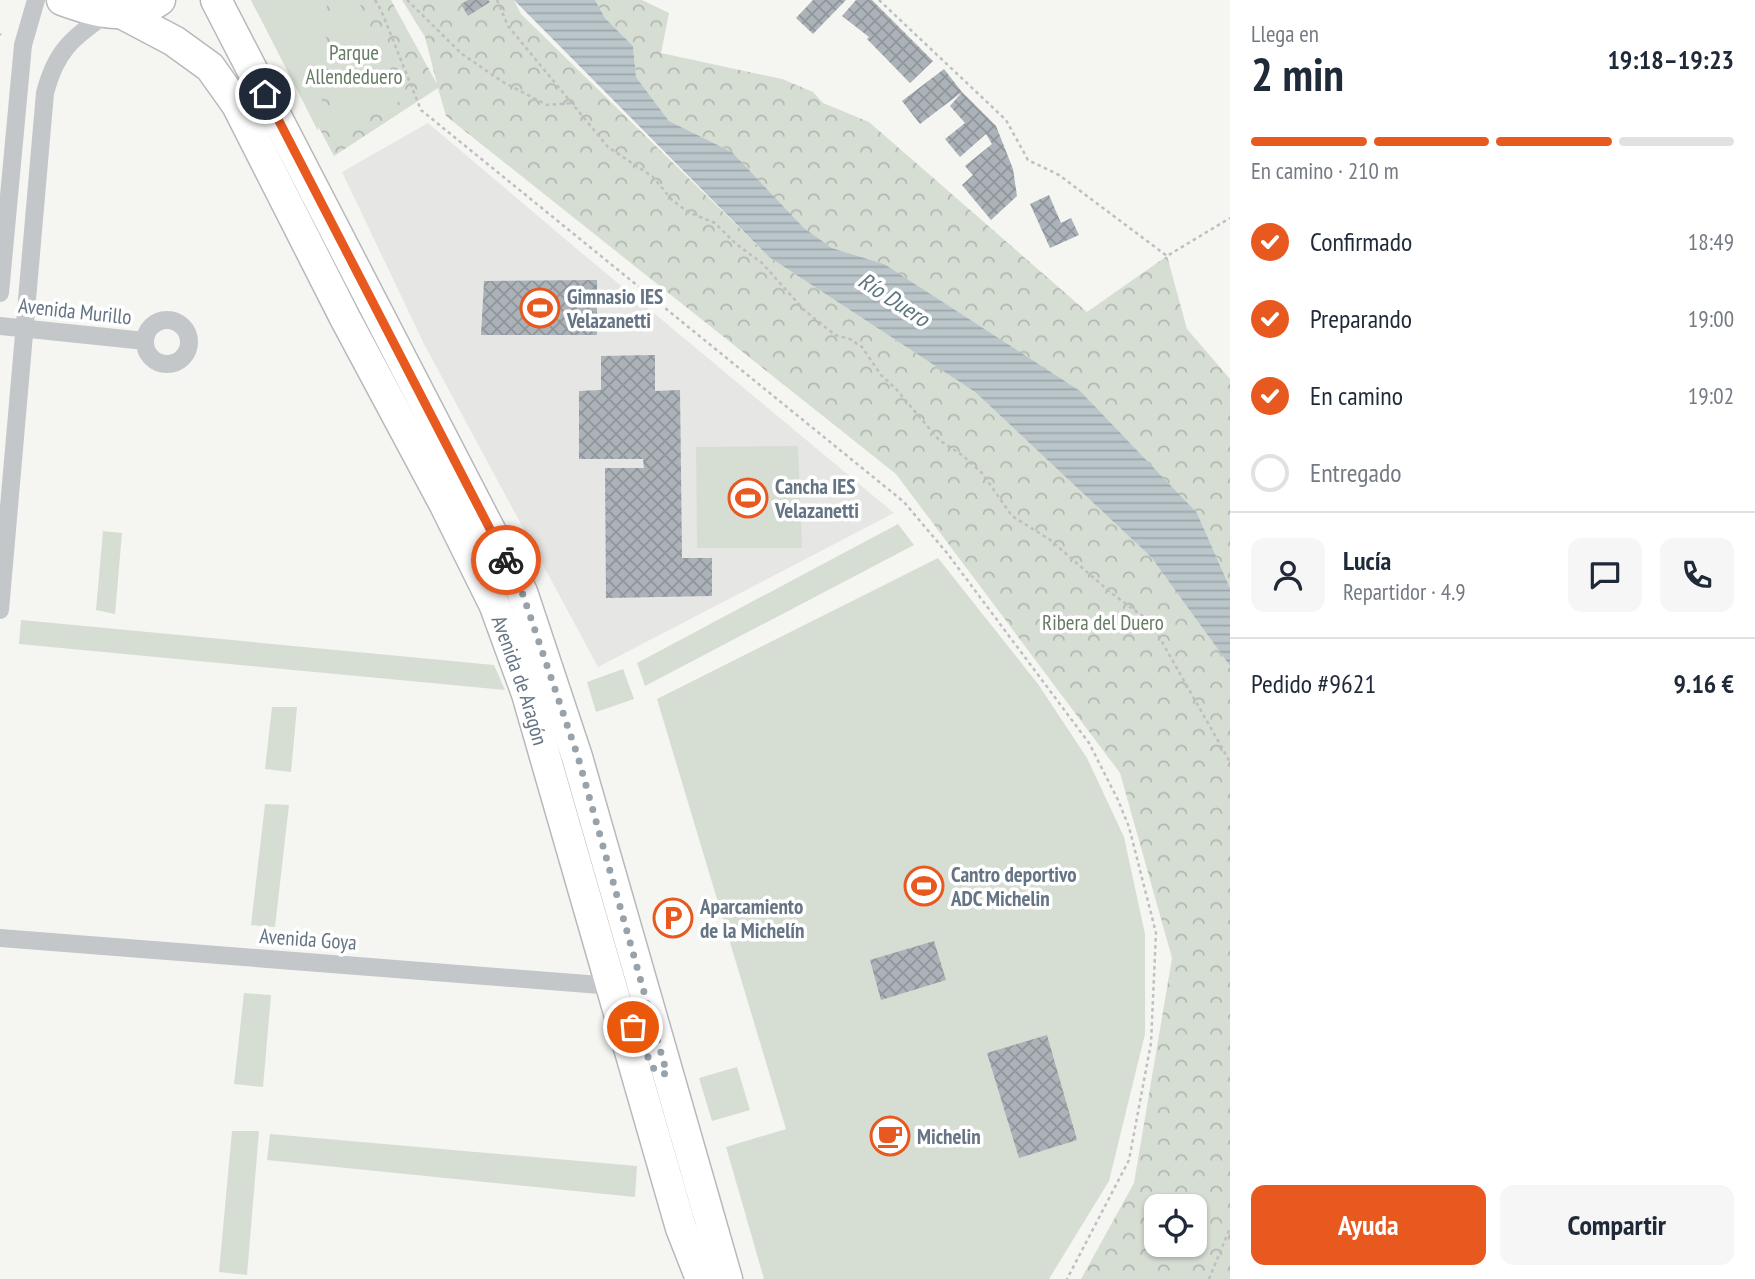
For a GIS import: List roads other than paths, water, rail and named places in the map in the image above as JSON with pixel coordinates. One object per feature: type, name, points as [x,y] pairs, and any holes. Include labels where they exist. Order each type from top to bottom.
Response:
[{"type":"highway","name":"Avenida de Aragón","points":[[62,0],[113,13],[174,41],[210,67],[237,105],[345,318],[445,505],[495,606],[527,694],[681,1228],[701,1279]]},
{"type":"highway","points":[[113,13],[145,8],[160,0]]},
{"type":"highway","name":"Avenida de Aragón","points":[[216,0],[522,592],[578,757],[727,1279]]},
{"type":"street","points":[[0,293],[23,45],[36,0]]},
{"type":"street","points":[[0,610],[45,93],[55,61],[73,40],[113,13]]},
{"type":"street","name":"Avenida Murillo","points":[[0,326],[145,341]]},
{"type":"street","name":"Avenida Goya","points":[[0,938],[613,986]]},
{"type":"street","points":[[613,986],[654,1069],[667,1074]]},
{"type":"water","name":"Río Duero","points":[[514,0],[595,0],[605,18],[633,46],[636,77],[669,121],[732,152],[804,228],[832,248],[884,264],[1080,391],[1197,513],[1230,588],[1230,666],[1151,557],[975,392],[769,257]]},
{"type":"place","name":"Gimnasio IES Velazanetti","points":[[540,308]]},
{"type":"place","name":"Cancha IES Velazanetti","points":[[748,498]]},
{"type":"place","name":"Cantro deportivo ADC Michelin","points":[[924,886]]},
{"type":"place","name":"Aparcamiento de la Michelín","points":[[673,918]]},
{"type":"place","name":"Michelin","points":[[890,1136]]},
{"type":"park label","name":"Parque Allendeduero","points":[[354,64]]},
{"type":"park label","name":"Ribera del Duero","points":[[1103,622]]}]
